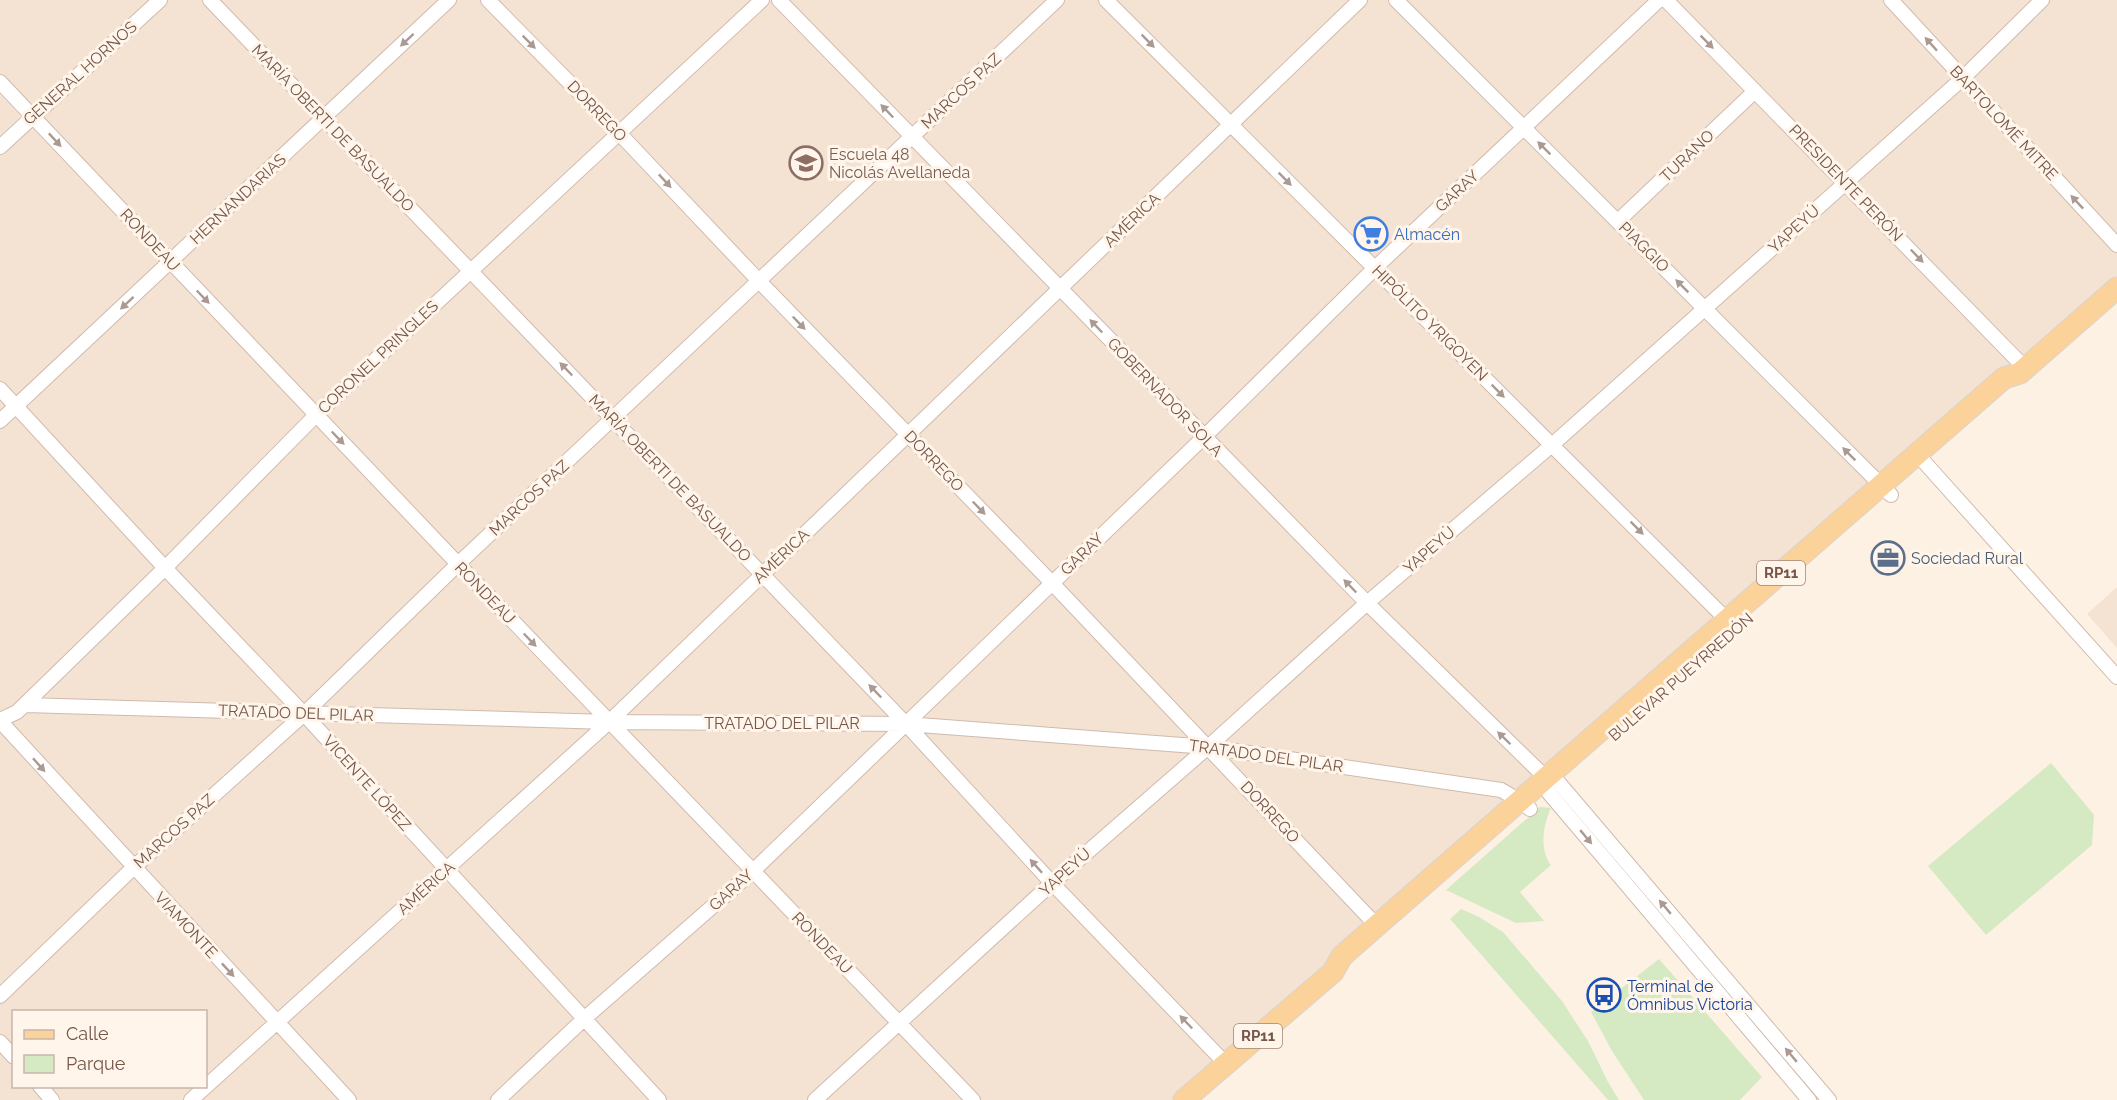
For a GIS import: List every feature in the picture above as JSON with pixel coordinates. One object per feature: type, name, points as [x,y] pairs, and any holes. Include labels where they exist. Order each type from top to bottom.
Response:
[{"type":"main road","name":"BULEVAR PUEYRREDÓN","points":[[1333,972],[1342,956],[1551,785],[1922,459],[2004,378],[2023,370],[2117,288]]},
{"type":"main road","name":"BULEVAR PUEYRREDÓN","points":[[1551,785],[1727,620],[1886,490]]},
{"type":"main road","name":"BULEVAR PUEYRREDÓN","points":[[1184,1100],[1333,972],[1350,965],[1525,805]]},
{"type":"street","name":"GENERAL HORNOS","points":[[0,147],[160,0]]},
{"type":"street","name":"MARÍA OBERTI DE BASUALDO","points":[[210,0],[763,574],[906,724],[1052,883],[1226,1064]]},
{"type":"street","name":"HERNANDARIAS","points":[[0,421],[449,0]]},
{"type":"street","name":"DORREGO","points":[[488,0],[1052,583],[1377,926]]},
{"type":"street","name":"CORONEL PRINGLES","points":[[0,720],[17,712],[25,705],[316,415],[762,0]]},
{"type":"street","name":"GOBERNADOR SOLA","points":[[779,0],[1367,603],[1551,785]]},
{"type":"street","name":"MARCOS PAZ","points":[[0,996],[133,868],[304,714],[458,564],[1057,0]]},
{"type":"street","name":"HIPÓLITO YRIGOYEN","points":[[1106,0],[1727,620]]},
{"type":"street","name":"AMÉRICA","points":[[207,1086],[609,722],[1360,0]]},
{"type":"street","name":"PIAGGIO","points":[[1396,0],[1886,490]]},
{"type":"street","name":"GARAY","points":[[498,1100],[585,1018],[753,871],[1204,437],[1375,268],[1659,0]]},
{"type":"street","name":"PRESIDENTE PERÓN","points":[[1666,0],[2023,370]]},
{"type":"street","name":"BARTOLOMÉ MITRE","points":[[1891,0],[2117,245]]},
{"type":"street","name":"YAPEYÚ","points":[[815,1100],[1052,883],[1208,747],[1367,603],[1552,444],[1963,78],[2042,0]]},
{"type":"street","name":"RONDEAU","points":[[0,82],[609,722],[973,1100]]},
{"type":"street","name":"TURANO","points":[[1618,221],[1755,91]]},
{"type":"street","name":"VICENTE LÓPEZ","points":[[0,389],[304,714],[659,1100]]},
{"type":"street","points":[[1922,459],[2112,662],[2117,677]]},
{"type":"street","name":"TRATADO DEL PILAR","points":[[25,705],[609,722],[906,724],[1208,747],[1501,790],[1525,805]]},
{"type":"street","name":"VIAMONTE","points":[[0,720],[133,868],[349,1100]]},
{"type":"street","points":[[1551,785],[1809,1100]]},
{"type":"street","points":[[1551,785],[1829,1100]]},
{"type":"street","points":[[0,1042],[12,1055]]},
{"type":"street","points":[[42,1088],[52,1100]]},
{"type":"street","name":"AMÉRICA","points":[[191,1100],[205,1088]]},
{"type":"shaded area","points":[[0,0],[2117,0],[2117,288],[1184,1100],[0,1100]]},
{"type":"shaded area","points":[[2117,587],[2117,648],[2087,614]]},
{"type":"green space","points":[[2051,763],[2094,815],[2092,845],[1986,935],[1928,866]]},
{"type":"green space","points":[[1540,807],[1551,808],[1546,822],[1544,845],[1551,865],[1520,892],[1544,921],[1516,923],[1446,890]]},
{"type":"green space","points":[[1461,909],[1503,932],[1562,1001],[1588,1041],[1619,1100],[1608,1100],[1450,919]]},
{"type":"green space","points":[[1659,959],[1762,1077],[1740,1100],[1644,1100],[1612,1051],[1591,1012]]},
{"type":"place","name":"Escuela 48 Nicolás Avellaneda","points":[[806,163]]},
{"type":"place","name":"Almacén","points":[[1371,234]]},
{"type":"place","name":"Sociedad Rural","points":[[1888,558]]},
{"type":"place","name":"Terminal de Ómnibus Victoria","points":[[1604,995]]}]
